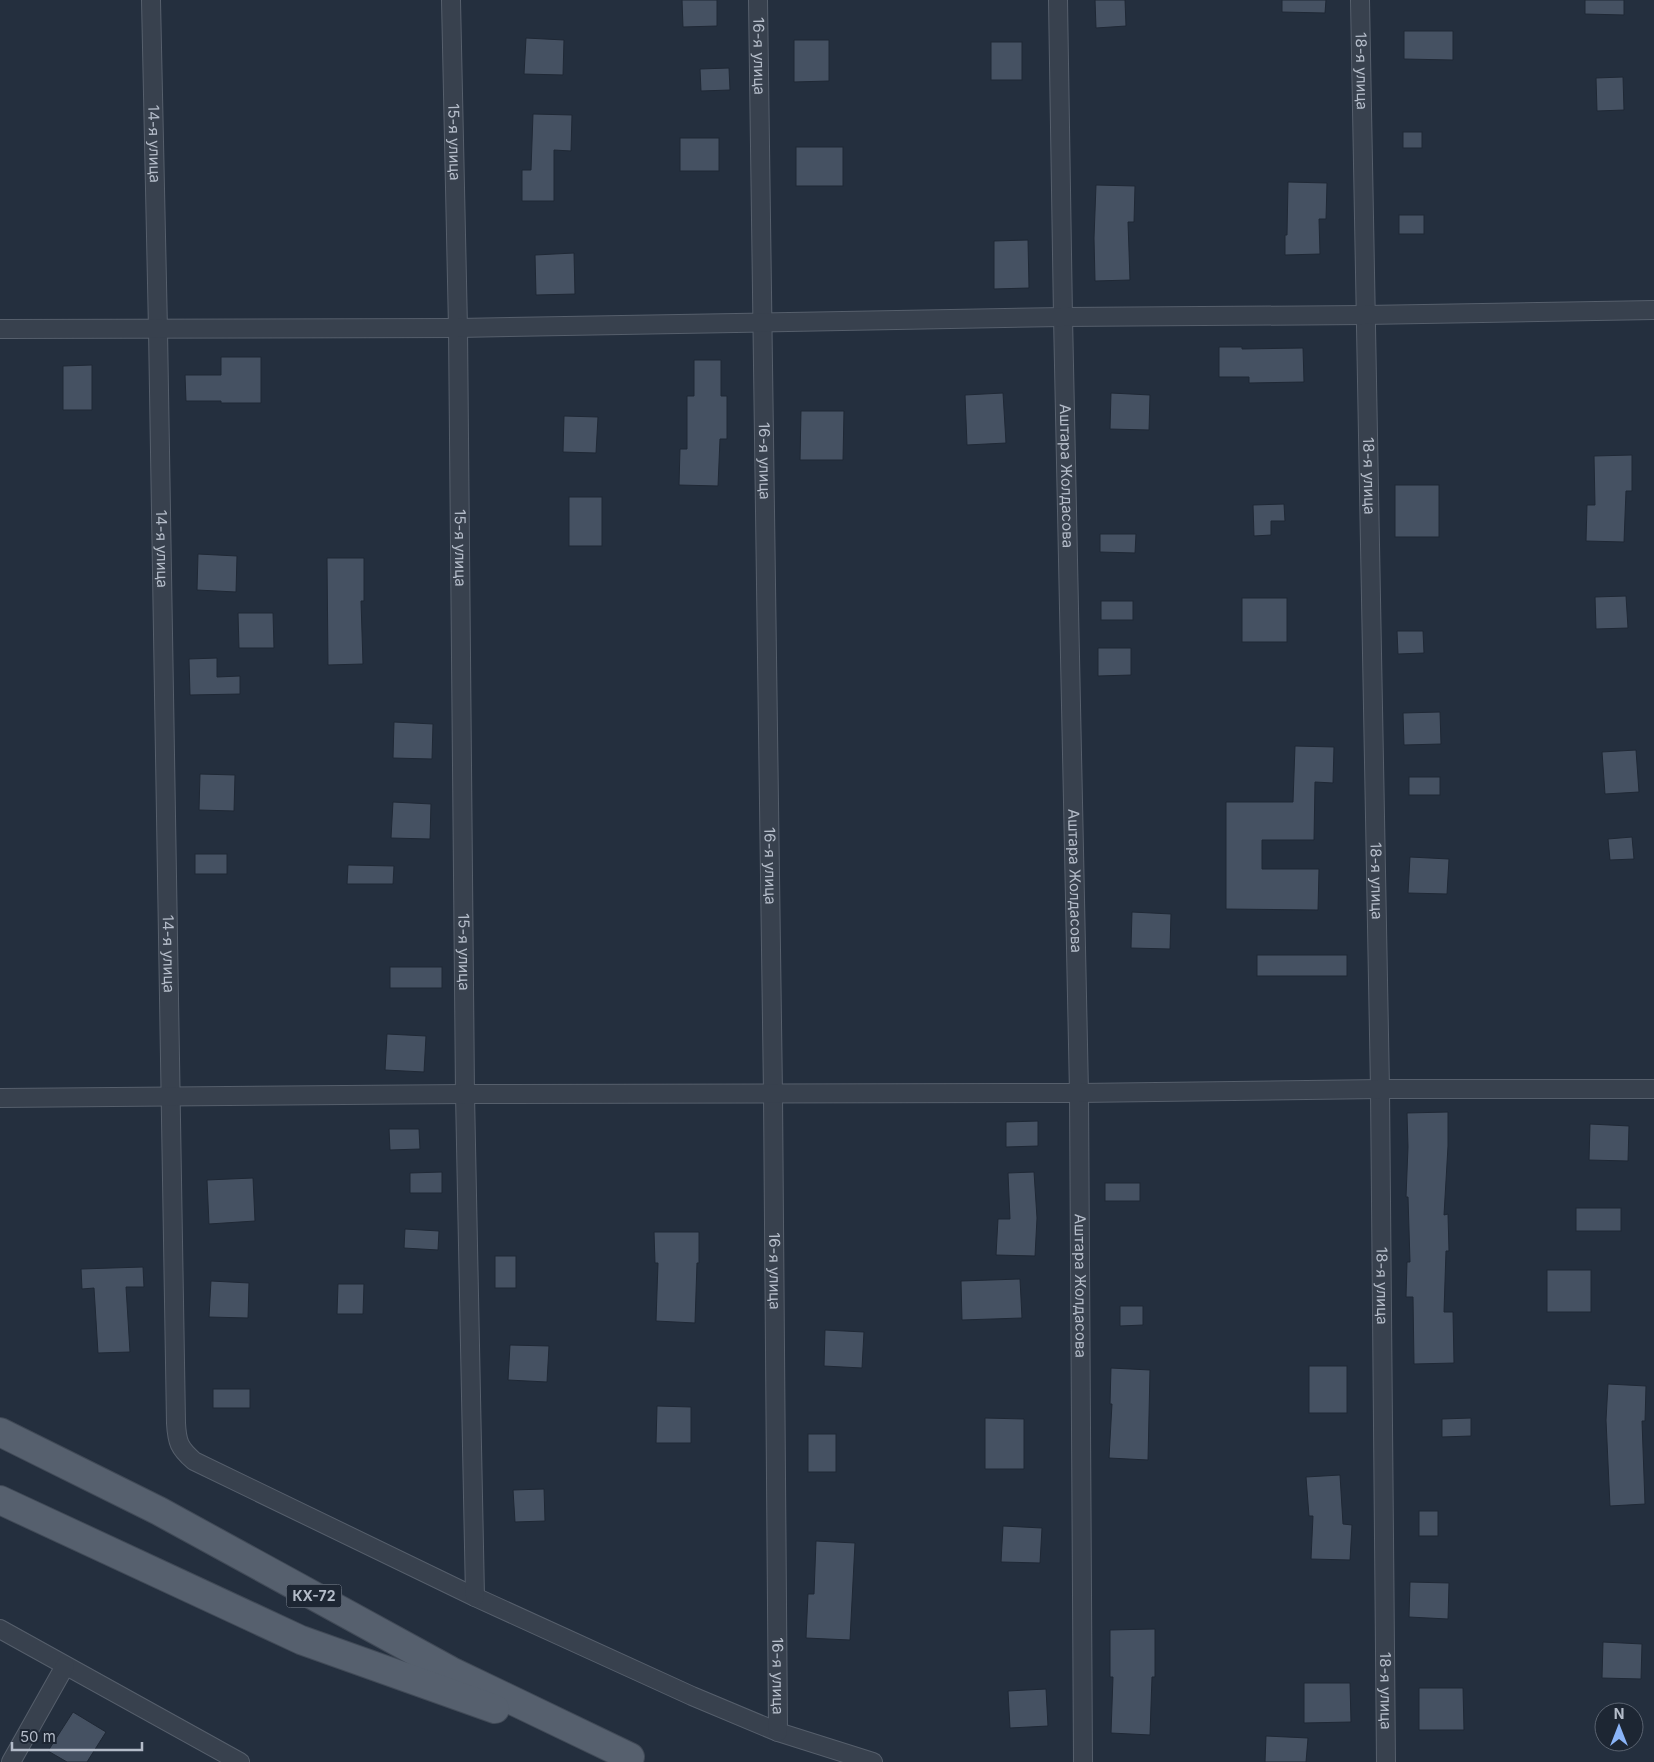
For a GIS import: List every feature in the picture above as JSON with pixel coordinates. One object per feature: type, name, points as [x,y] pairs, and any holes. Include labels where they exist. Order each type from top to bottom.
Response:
[{"type":"main road","name":"КХ-72","points":[[0,1432],[159,1510],[451,1671],[634,1760]]},
{"type":"main road","name":"КХ-72","points":[[0,1500],[301,1640],[634,1760]]},
{"type":"street","name":"14-я улица","points":[[151,0],[176,1439],[185,1454],[194,1461],[475,1597],[692,1696],[778,1732],[873,1762]]},
{"type":"street","name":"15-я улица","points":[[451,0],[458,328],[465,1094],[475,1597]]},
{"type":"street","name":"16-я улица","points":[[758,0],[773,1095],[778,1732]]},
{"type":"street","name":"Аштара Жолдасова","points":[[1058,0],[1062,317],[1079,1093],[1083,1762]]},
{"type":"street","name":"18-я улица","points":[[1360,0],[1380,1089],[1386,1762]]},
{"type":"street","points":[[0,329],[458,328],[762,324],[1062,317],[1365,315],[1654,310]]},
{"type":"street","points":[[0,1098],[1654,1089]]},
{"type":"street","points":[[0,1629],[240,1762]]},
{"type":"street","points":[[11,1762],[65,1666]]},
{"type":"building","points":[[682,0],[717,0],[717,26],[683,27]]},
{"type":"building","points":[[1095,0],[1125,0],[1126,26],[1096,28]]},
{"type":"building","points":[[1282,0],[1326,0],[1325,13],[1282,12]]},
{"type":"building","points":[[1585,0],[1624,0],[1624,15],[1585,14]]},
{"type":"building","points":[[1404,31],[1453,31],[1453,60],[1404,59]]},
{"type":"building","points":[[526,38],[564,40],[563,75],[524,74]]},
{"type":"building","points":[[794,40],[829,40],[829,81],[794,82]]},
{"type":"building","points":[[991,42],[1022,42],[1022,80],[991,80]]},
{"type":"building","points":[[729,68],[730,90],[701,91],[700,69]]},
{"type":"building","points":[[1623,77],[1624,110],[1597,111],[1596,78]]},
{"type":"building","points":[[533,114],[572,115],[571,151],[554,150],[554,201],[522,201],[522,170],[531,170]]},
{"type":"building","points":[[1403,132],[1422,132],[1422,148],[1403,148]]},
{"type":"building","points":[[680,138],[719,138],[719,171],[680,171]]},
{"type":"building","points":[[796,147],[843,147],[843,186],[796,186]]},
{"type":"building","points":[[1288,182],[1327,183],[1326,219],[1319,219],[1320,254],[1285,255]]},
{"type":"building","points":[[1096,185],[1135,186],[1134,222],[1128,222],[1130,280],[1095,281]]},
{"type":"building","points":[[1399,215],[1424,215],[1424,234],[1399,234]]},
{"type":"building","points":[[1028,240],[1029,288],[994,289],[994,241]]},
{"type":"building","points":[[574,253],[575,294],[536,295],[535,255]]},
{"type":"building","points":[[1219,347],[1242,347],[1242,349],[1303,348],[1304,382],[1249,383],[1249,377],[1219,377]]},
{"type":"building","points":[[221,357],[261,357],[261,403],[186,401],[185,375],[221,375]]},
{"type":"building","points":[[694,360],[721,360],[721,396],[727,396],[727,439],[720,439],[718,486],[679,485],[680,449],[687,449],[687,396],[694,396]]},
{"type":"building","points":[[92,365],[92,410],[63,410],[63,366]]},
{"type":"building","points":[[1003,393],[1006,443],[967,445],[965,395]]},
{"type":"building","points":[[1111,393],[1150,395],[1149,430],[1110,429]]},
{"type":"building","points":[[801,411],[844,411],[843,460],[800,460]]},
{"type":"building","points":[[564,416],[598,417],[596,453],[563,452]]},
{"type":"building","points":[[1632,455],[1632,491],[1626,491],[1624,542],[1586,541],[1587,505],[1595,505],[1594,456]]},
{"type":"building","points":[[1395,485],[1439,485],[1439,537],[1395,537]]},
{"type":"building","points":[[569,497],[602,497],[602,546],[569,546]]},
{"type":"building","points":[[1284,504],[1285,521],[1271,521],[1271,535],[1254,536],[1253,505]]},
{"type":"building","points":[[1100,534],[1136,534],[1135,553],[1100,552]]},
{"type":"building","points":[[198,554],[237,556],[236,592],[197,590]]},
{"type":"building","points":[[327,558],[364,558],[364,601],[361,601],[363,664],[328,665]]},
{"type":"building","points":[[1626,596],[1628,628],[1596,629],[1595,597]]},
{"type":"building","points":[[1242,598],[1287,598],[1287,642],[1242,642]]},
{"type":"building","points":[[1101,601],[1133,601],[1133,620],[1101,620]]},
{"type":"building","points":[[238,613],[273,613],[274,648],[239,648]]},
{"type":"building","points":[[1397,631],[1423,631],[1424,653],[1398,654]]},
{"type":"building","points":[[1098,648],[1131,648],[1131,675],[1098,676]]},
{"type":"building","points":[[217,658],[217,677],[240,676],[240,694],[190,695],[189,659]]},
{"type":"building","points":[[1440,712],[1441,744],[1404,745],[1403,713]]},
{"type":"building","points":[[394,722],[433,724],[432,759],[393,758]]},
{"type":"building","points":[[1295,746],[1334,747],[1333,783],[1315,782],[1314,840],[1262,840],[1262,869],[1319,869],[1318,910],[1226,909],[1226,802],[1293,802]]},
{"type":"building","points":[[1636,750],[1639,792],[1605,794],[1602,752]]},
{"type":"building","points":[[200,774],[235,775],[234,811],[199,810]]},
{"type":"building","points":[[1409,777],[1440,777],[1440,795],[1409,795]]},
{"type":"building","points":[[393,802],[431,804],[430,839],[391,838]]},
{"type":"building","points":[[1632,837],[1634,859],[1610,860],[1608,839]]},
{"type":"building","points":[[195,854],[227,854],[227,874],[195,874]]},
{"type":"building","points":[[1410,857],[1449,859],[1447,894],[1408,893]]},
{"type":"building","points":[[348,865],[394,866],[393,884],[347,884]]},
{"type":"building","points":[[1132,912],[1171,914],[1170,949],[1131,948]]},
{"type":"building","points":[[1257,955],[1347,955],[1347,976],[1257,976]]},
{"type":"building","points":[[390,967],[442,967],[442,988],[390,988]]},
{"type":"building","points":[[387,1034],[426,1036],[424,1072],[385,1070]]},
{"type":"building","points":[[1448,1112],[1444,1215],[1448,1214],[1449,1251],[1446,1251],[1444,1312],[1453,1312],[1454,1363],[1414,1364],[1413,1297],[1406,1297],[1407,1262],[1410,1262],[1408,1197],[1406,1197],[1407,1113]]},
{"type":"building","points":[[1038,1121],[1038,1146],[1006,1147],[1006,1122]]},
{"type":"building","points":[[1590,1124],[1629,1126],[1628,1161],[1589,1160]]},
{"type":"building","points":[[389,1129],[419,1129],[420,1149],[390,1150]]},
{"type":"building","points":[[442,1172],[442,1193],[410,1193],[410,1173]]},
{"type":"building","points":[[1034,1172],[1037,1218],[1035,1256],[996,1255],[998,1219],[1010,1219],[1008,1173]]},
{"type":"building","points":[[253,1178],[255,1221],[209,1224],[207,1180]]},
{"type":"building","points":[[1105,1183],[1140,1183],[1140,1201],[1105,1201]]},
{"type":"building","points":[[1576,1208],[1621,1208],[1621,1231],[1576,1231]]},
{"type":"building","points":[[405,1229],[439,1231],[438,1250],[404,1248]]},
{"type":"building","points":[[654,1232],[699,1232],[695,1323],[656,1321],[658,1263],[655,1263]]},
{"type":"building","points":[[495,1256],[516,1256],[516,1288],[495,1288]]},
{"type":"building","points":[[143,1267],[144,1287],[126,1287],[130,1352],[98,1353],[94,1288],[82,1289],[81,1269]]},
{"type":"building","points":[[1547,1270],[1591,1270],[1591,1312],[1547,1312]]},
{"type":"building","points":[[1020,1279],[1022,1318],[962,1320],[961,1281]]},
{"type":"building","points":[[211,1281],[249,1283],[248,1318],[209,1317]]},
{"type":"building","points":[[338,1284],[364,1284],[363,1314],[337,1314]]},
{"type":"building","points":[[1120,1306],[1143,1306],[1143,1325],[1120,1326]]},
{"type":"building","points":[[825,1330],[864,1332],[862,1368],[824,1366]]},
{"type":"building","points":[[510,1345],[549,1346],[547,1382],[508,1380]]},
{"type":"building","points":[[1309,1366],[1347,1366],[1347,1413],[1309,1413]]},
{"type":"building","points":[[1111,1368],[1150,1370],[1148,1460],[1109,1458],[1112,1404],[1110,1404]]},
{"type":"building","points":[[1608,1384],[1646,1386],[1645,1421],[1642,1421],[1645,1504],[1610,1506],[1606,1420]]},
{"type":"building","points":[[213,1389],[250,1389],[250,1408],[213,1408]]},
{"type":"building","points":[[657,1406],[691,1407],[691,1443],[656,1443]]},
{"type":"building","points":[[985,1418],[1024,1419],[1024,1469],[985,1469]]},
{"type":"building","points":[[1471,1418],[1471,1436],[1442,1437],[1442,1419]]},
{"type":"building","points":[[808,1434],[836,1434],[836,1472],[808,1472]]},
{"type":"building","points":[[1340,1475],[1343,1524],[1352,1525],[1350,1560],[1311,1559],[1313,1516],[1309,1516],[1306,1477]]},
{"type":"building","points":[[544,1489],[545,1521],[515,1522],[513,1490]]},
{"type":"building","points":[[1419,1511],[1438,1511],[1438,1536],[1419,1536]]},
{"type":"building","points":[[1003,1526],[1042,1528],[1040,1563],[1001,1562]]},
{"type":"building","points":[[816,1541],[855,1543],[850,1640],[806,1638],[808,1594],[814,1594]]},
{"type":"building","points":[[1410,1582],[1449,1583],[1448,1619],[1409,1617]]},
{"type":"building","points":[[1155,1629],[1155,1677],[1152,1677],[1150,1735],[1111,1733],[1113,1677],[1110,1677],[1110,1630]]},
{"type":"building","points":[[1603,1642],[1642,1644],[1641,1679],[1602,1678]]},
{"type":"building","points":[[1304,1683],[1350,1683],[1351,1722],[1304,1723]]},
{"type":"building","points":[[1419,1688],[1463,1688],[1464,1730],[1419,1730]]},
{"type":"building","points":[[1046,1689],[1048,1726],[1010,1728],[1008,1691]]},
{"type":"building","points":[[73,1712],[106,1732],[87,1762],[67,1762],[48,1751]]},
{"type":"building","points":[[1266,1736],[1308,1738],[1306,1762],[1265,1762]]}]
